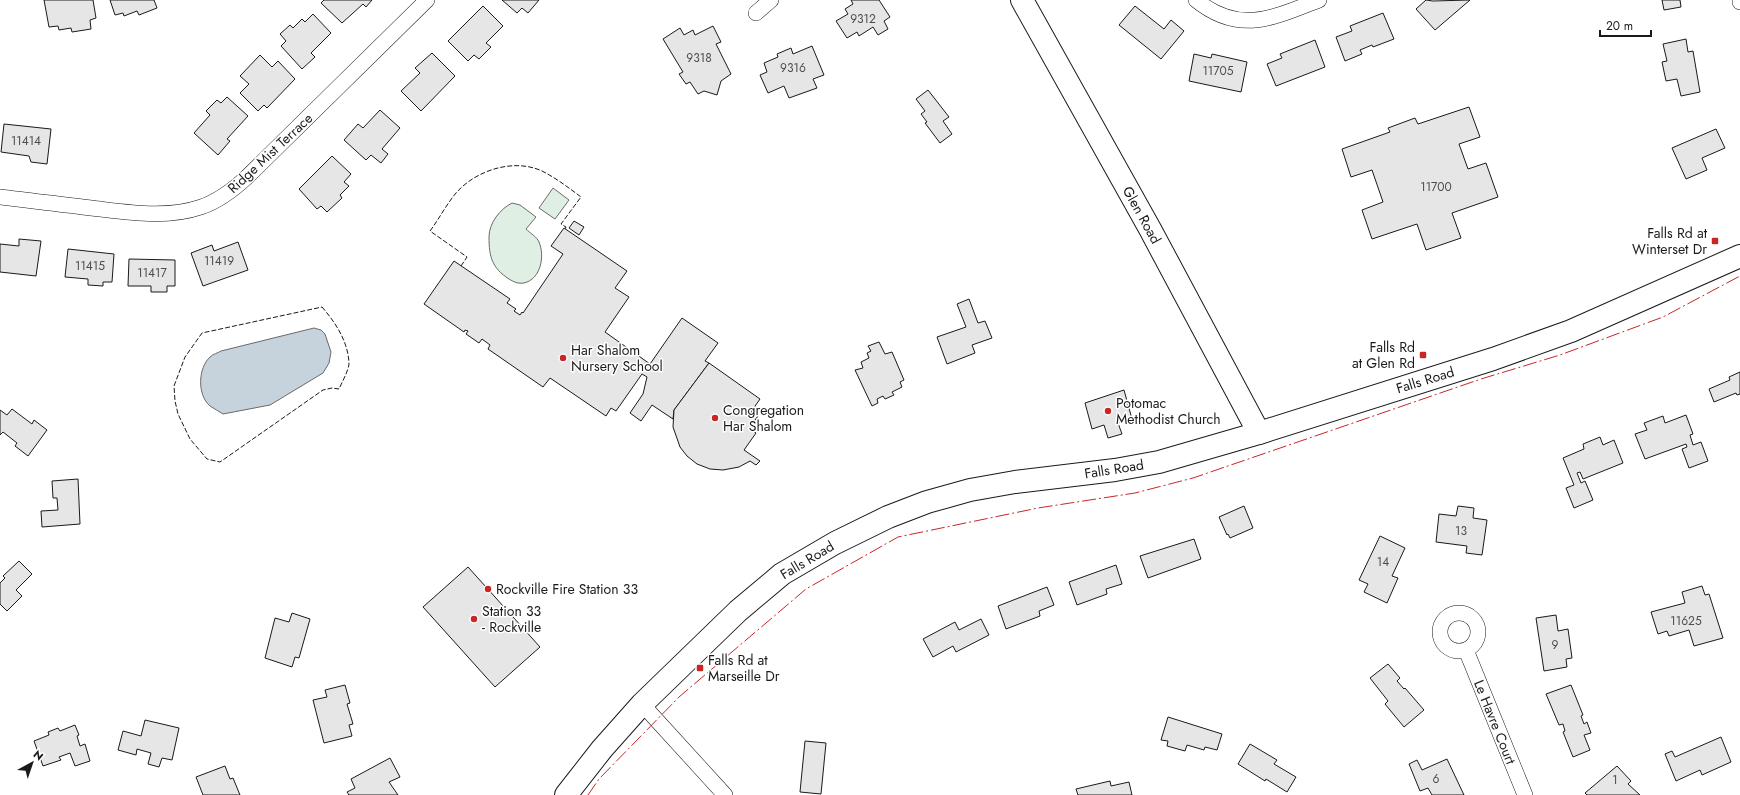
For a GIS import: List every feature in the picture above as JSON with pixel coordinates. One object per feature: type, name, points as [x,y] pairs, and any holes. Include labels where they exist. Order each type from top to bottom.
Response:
[{"type":"main road","name":"Glen Road","points":[[1022,0],[1150,230],[1259,433]]},
{"type":"main road","name":"Falls Road","points":[[566,795],[602,749],[642,704],[738,611],[782,574],[835,543],[888,517],[926,502],[970,490],[1015,482],[1115,470],[1159,462],[1259,433],[1493,359],[1571,331],[1740,256]]},
{"type":"street","name":"Ridge Mist Terrace","points":[[0,197],[143,214],[176,212],[200,208],[217,200],[247,177],[427,0]]},
{"type":"street","points":[[756,13],[772,0]]},
{"type":"street","points":[[1196,0],[1206,8],[1224,17],[1246,22],[1282,14],[1318,0]]},
{"type":"street","name":"Le Havre Court","points":[[1466,650],[1525,795]]},
{"type":"street","points":[[642,704],[724,795]]},
{"type":"green space","points":[[553,188],[569,200],[555,219],[539,208]]},
{"type":"green space","points":[[512,203],[520,205],[536,217],[526,229],[537,238],[542,254],[538,272],[530,281],[524,283],[518,283],[503,275],[495,266],[490,250],[489,232],[493,222],[503,209]]},
{"type":"shaded area","points":[[314,328],[321,330],[325,334],[331,352],[329,363],[323,373],[270,405],[223,414],[210,406],[206,401],[201,389],[201,374],[206,362],[211,356],[221,351]]},
{"type":"building","points":[[44,0],[93,0],[96,18],[90,20],[91,29],[72,32],[71,28],[59,30],[58,26],[49,27]]},
{"type":"building","points":[[110,0],[154,0],[157,8],[139,15],[137,11],[124,16],[123,13],[115,15]]},
{"type":"building","points":[[324,0],[372,0],[366,7],[363,4],[342,23],[321,3]]},
{"type":"building","points":[[502,0],[539,0],[528,13],[522,8],[517,13]]},
{"type":"building","points":[[851,0],[879,0],[890,17],[884,21],[888,29],[878,35],[873,27],[859,36],[857,32],[847,38],[836,21],[848,14],[845,9],[853,4]]},
{"type":"building","points":[[1426,0],[1470,0],[1435,30],[1416,9]]},
{"type":"building","points":[[1662,0],[1680,0],[1681,7],[1664,10]]},
{"type":"building","points":[[483,6],[503,26],[486,43],[491,47],[479,59],[474,55],[468,61],[448,41]]},
{"type":"building","points":[[1135,6],[1164,29],[1171,20],[1184,31],[1161,59],[1119,25]]},
{"type":"building","points":[[1383,13],[1394,39],[1360,50],[1362,54],[1345,61],[1336,37],[1352,31],[1350,26]]},
{"type":"building","points":[[313,14],[331,33],[311,53],[315,57],[302,69],[281,46],[286,41],[280,34],[290,25],[293,28],[302,19],[305,22]]},
{"type":"building","points":[[713,26],[721,42],[716,44],[731,74],[721,81],[717,95],[704,91],[698,94],[690,82],[686,84],[679,74],[683,72],[663,39],[680,28],[684,35],[693,30],[695,35]]},
{"type":"building","points":[[1686,39],[1688,52],[1693,51],[1700,92],[1681,96],[1677,79],[1666,81],[1662,62],[1667,61],[1663,44]]},
{"type":"building","points":[[1315,40],[1325,67],[1276,86],[1267,64],[1282,58],[1280,54]]},
{"type":"building","points":[[812,46],[824,75],[813,79],[817,88],[789,98],[784,86],[768,93],[760,75],[767,72],[764,63],[778,57],[777,54],[791,48],[793,54]]},
{"type":"building","points":[[432,53],[455,76],[421,111],[401,91],[420,73],[415,68]]},
{"type":"building","points":[[1194,54],[1211,58],[1212,54],[1247,62],[1241,92],[1189,81]]},
{"type":"building","points":[[260,55],[272,67],[278,61],[295,79],[267,108],[264,105],[258,111],[240,93],[249,84],[240,76]]},
{"type":"building","points":[[928,90],[949,117],[943,121],[952,134],[940,143],[925,123],[927,122],[921,114],[925,111],[916,99]]},
{"type":"building","points":[[227,97],[248,116],[227,139],[230,141],[218,155],[194,133],[210,115],[206,111],[217,100],[221,103]]},
{"type":"building","points":[[1469,107],[1480,137],[1459,144],[1468,169],[1486,163],[1498,197],[1452,213],[1461,238],[1426,250],[1417,224],[1372,239],[1362,210],[1383,202],[1372,170],[1351,177],[1342,149],[1390,132],[1388,128],[1415,118],[1418,124]]},
{"type":"building","points":[[380,110],[400,128],[382,149],[388,154],[381,163],[371,155],[366,160],[344,140],[358,124],[363,128]]},
{"type":"building","points":[[4,124],[51,129],[47,164],[31,162],[29,156],[1,152]]},
{"type":"building","points":[[1716,129],[1725,148],[1702,158],[1707,170],[1686,179],[1672,148]]},
{"type":"building","points":[[332,156],[351,174],[344,182],[349,186],[340,195],[342,198],[327,212],[321,206],[317,209],[299,189]]},
{"type":"building","points":[[574,221],[584,227],[579,235],[569,228]]},
{"type":"building","points":[[564,228],[627,271],[615,288],[629,297],[605,332],[650,364],[682,318],[718,343],[705,361],[709,363],[674,410],[673,419],[652,405],[641,421],[630,413],[643,394],[647,377],[642,374],[616,411],[611,408],[606,416],[550,378],[543,387],[488,349],[490,345],[482,339],[479,343],[466,334],[468,331],[465,330],[464,332],[424,304],[454,261],[510,299],[507,303],[516,309],[514,311],[520,315],[522,312],[523,313],[563,254],[551,246]]},
{"type":"building","points":[[19,239],[41,241],[36,276],[0,272],[0,244],[19,246]]},
{"type":"building","points":[[238,242],[248,270],[203,286],[191,253],[212,245],[214,251]]},
{"type":"building","points":[[68,249],[114,254],[112,282],[103,282],[103,286],[88,285],[88,279],[65,277]]},
{"type":"building","points":[[129,259],[175,260],[175,286],[167,286],[167,292],[151,292],[151,286],[128,286]]},
{"type":"building","points":[[969,299],[978,323],[985,321],[992,338],[972,345],[975,353],[947,364],[937,337],[966,327],[957,304]]},
{"type":"building","points":[[879,342],[885,354],[892,352],[904,380],[900,382],[902,387],[892,392],[894,395],[885,399],[883,396],[877,399],[878,403],[872,406],[855,370],[863,368],[861,362],[869,358],[867,353],[871,351],[868,346]]},
{"type":"building","name":"Congregation Har Shalom","points":[[709,363],[760,399],[751,412],[758,416],[749,428],[756,433],[744,450],[760,461],[756,465],[750,461],[739,467],[723,470],[710,469],[697,464],[687,456],[680,447],[673,427],[674,410]]},
{"type":"building","points":[[1740,372],[1740,394],[1737,395],[1736,393],[1714,402],[1709,389],[1730,380],[1729,377]]},
{"type":"building","name":"Potomac Methodist Church","points":[[1124,390],[1132,419],[1118,423],[1122,434],[1108,438],[1104,425],[1092,429],[1085,403]]},
{"type":"building","points":[[12,409],[32,424],[34,420],[47,430],[28,456],[15,446],[17,443],[3,432],[0,435],[0,410],[7,415]]},
{"type":"building","points":[[1686,415],[1693,434],[1690,435],[1693,445],[1701,442],[1708,461],[1689,468],[1682,449],[1687,447],[1686,444],[1645,459],[1635,434],[1647,430],[1644,423],[1663,416],[1665,423]]},
{"type":"building","points":[[1600,437],[1603,445],[1614,440],[1623,463],[1583,479],[1580,472],[1577,473],[1581,483],[1585,481],[1593,500],[1574,508],[1566,488],[1574,485],[1563,458],[1584,449],[1583,444]]},
{"type":"building","points":[[78,479],[80,524],[42,527],[41,511],[58,510],[57,498],[53,498],[52,481]]},
{"type":"building","points":[[1244,506],[1253,528],[1230,538],[1228,534],[1227,535],[1219,517]]},
{"type":"building","points":[[1458,506],[1474,508],[1473,518],[1487,520],[1482,555],[1466,553],[1467,546],[1436,542],[1439,514],[1456,516]]},
{"type":"building","points":[[1380,536],[1405,548],[1392,576],[1398,578],[1387,603],[1364,592],[1368,584],[1359,580]]},
{"type":"building","points":[[1194,539],[1201,559],[1148,578],[1140,556]]},
{"type":"building","points":[[19,561],[32,574],[16,590],[22,596],[7,611],[0,604],[0,583],[5,578],[3,576]]},
{"type":"building","points":[[1116,565],[1122,584],[1106,589],[1107,594],[1077,605],[1069,582]]},
{"type":"building","name":"Station 33 - Rockville","points":[[468,567],[540,647],[495,687],[423,607]]},
{"type":"building","points":[[1702,586],[1705,595],[1709,594],[1723,638],[1694,646],[1689,630],[1669,636],[1667,631],[1658,634],[1651,612],[1685,603],[1682,592]]},
{"type":"building","points":[[1047,587],[1054,605],[1039,611],[1040,616],[1006,629],[998,606]]},
{"type":"building","points":[[292,613],[310,619],[299,658],[295,657],[292,667],[265,658],[275,618],[289,622]]},
{"type":"building","points":[[1556,615],[1558,631],[1568,629],[1572,658],[1566,659],[1567,667],[1544,671],[1536,618]]},
{"type":"building","points":[[981,619],[989,635],[956,652],[953,646],[933,657],[923,639],[955,622],[959,630]]},
{"type":"building","points":[[1388,664],[1400,678],[1397,681],[1424,710],[1404,727],[1385,704],[1388,701],[1370,678]]},
{"type":"building","points":[[345,685],[350,703],[347,704],[353,724],[349,725],[352,736],[324,743],[313,700],[327,697],[325,690]]},
{"type":"building","points":[[1571,685],[1583,715],[1581,716],[1584,724],[1587,722],[1591,733],[1584,735],[1590,750],[1573,757],[1563,732],[1565,731],[1563,724],[1559,725],[1546,694]]},
{"type":"building","points":[[1168,717],[1222,734],[1217,750],[1205,747],[1204,750],[1187,745],[1185,751],[1167,746],[1168,741],[1161,740]]},
{"type":"building","points":[[145,720],[179,728],[172,760],[162,758],[159,767],[148,764],[151,753],[137,749],[136,755],[118,750],[123,731],[141,736]]},
{"type":"building","points":[[75,725],[79,735],[77,736],[80,746],[85,744],[90,761],[75,766],[70,753],[59,757],[61,760],[43,766],[34,741],[49,735],[48,732],[58,728],[60,731]]},
{"type":"building","points":[[1721,737],[1731,762],[1702,775],[1700,770],[1676,781],[1665,754],[1672,751],[1675,757]]},
{"type":"building","points":[[805,741],[826,743],[821,794],[800,792]]},
{"type":"building","points":[[1250,744],[1277,760],[1274,764],[1296,777],[1287,792],[1266,779],[1265,781],[1238,764]]},
{"type":"building","points":[[390,758],[400,777],[389,782],[398,795],[349,795],[347,792],[355,788],[351,779]]},
{"type":"building","points":[[1447,759],[1464,795],[1432,795],[1428,788],[1420,791],[1409,764],[1417,760],[1422,770]]},
{"type":"building","points":[[225,766],[230,779],[233,778],[240,795],[203,795],[196,777]]},
{"type":"building","points":[[1617,766],[1631,781],[1628,784],[1640,795],[1587,795],[1585,793]]},
{"type":"building","points":[[1110,781],[1111,786],[1129,782],[1132,795],[1078,795],[1076,789]]},
{"type":"fence","points":[[461,266],[467,257],[430,231],[449,202],[464,185],[474,178],[496,168],[508,166],[531,167],[542,171],[581,197],[561,224],[566,227],[565,229]]},
{"type":"fence","points":[[322,307],[340,332],[348,355],[348,369],[339,389],[332,388],[323,390],[220,462],[207,459],[190,439],[178,414],[174,386],[185,357],[202,333],[322,307]]},
{"type":"power","points":[[588,795],[599,779],[679,697],[806,589],[898,537],[1038,508],[1135,493],[1193,478],[1481,379],[1560,355],[1663,317],[1740,276]]},
{"type":"place","name":"Falls Rd at Winterset Dr","points":[[1715,241]]},
{"type":"place","name":"Falls Rd at Glen Rd","points":[[1423,355]]},
{"type":"place","name":"Har Shalom Nursery School","points":[[563,358]]},
{"type":"place","name":"Potomac Methodist Church","points":[[1108,411]]},
{"type":"place","name":"Congregation Har Shalom","points":[[715,418]]},
{"type":"place","name":"Rockville Fire Station 33","points":[[488,589]]},
{"type":"place","name":"Station 33 - Rockville","points":[[474,619]]},
{"type":"place","name":"Falls Rd at Marseille Dr","points":[[700,668]]}]
